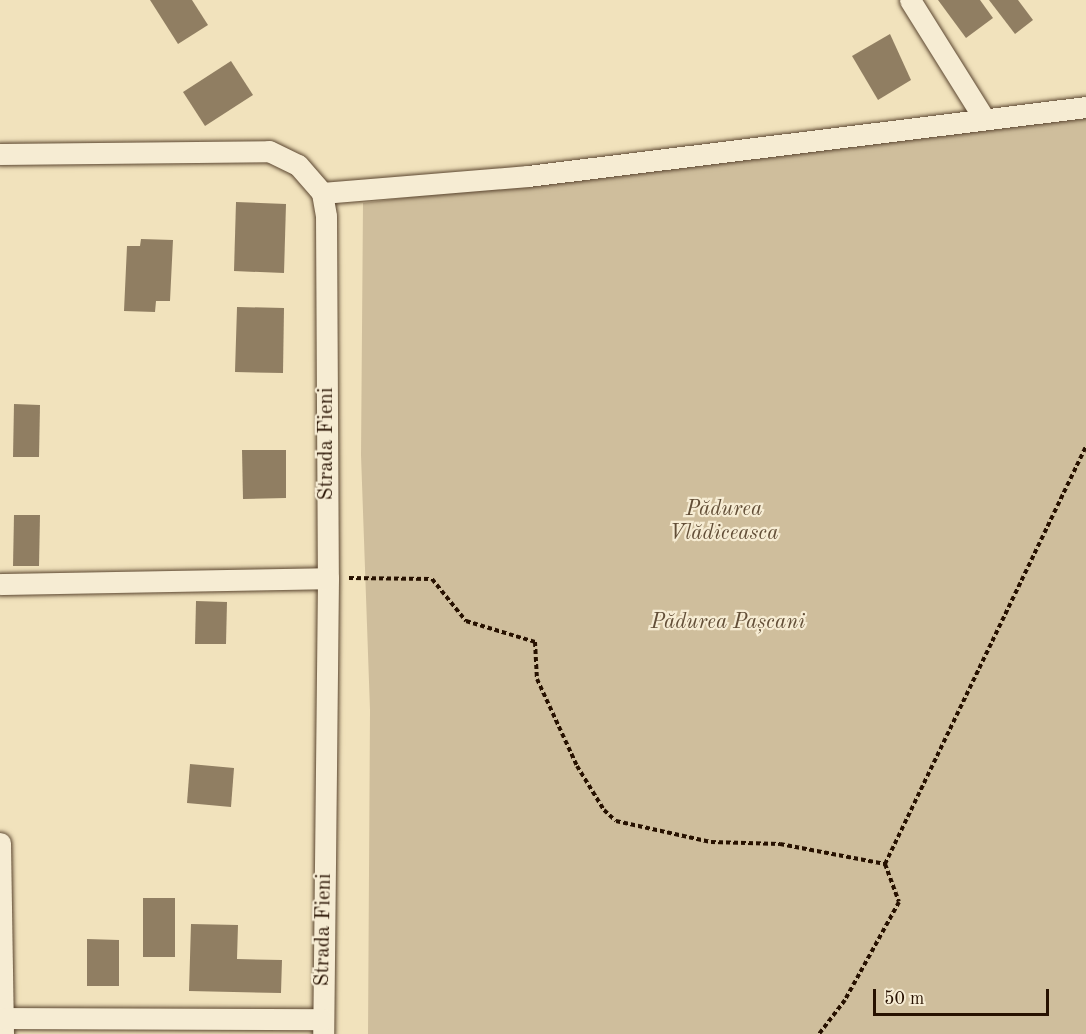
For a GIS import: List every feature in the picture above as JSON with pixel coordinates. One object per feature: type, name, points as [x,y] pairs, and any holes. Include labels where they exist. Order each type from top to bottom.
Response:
[{"type":"street","points":[[910,0],[983,117]]},
{"type":"street","points":[[0,154],[250,148],[269,151],[298,165],[322,193],[528,176],[983,117],[1086,107]]},
{"type":"street","name":"Strada Fieni","points":[[322,193],[326,216],[328,578],[323,1026]]},
{"type":"street","points":[[0,584],[328,578]]},
{"type":"street","points":[[0,843],[3,1026],[323,1026]]},
{"type":"path","points":[[819,1034],[844,1000],[899,902],[885,864],[1086,447]]},
{"type":"path","points":[[328,578],[432,579],[466,621],[535,642],[537,679],[577,766],[604,810],[616,821],[711,842],[780,844],[885,864]]},
{"type":"green space","name":"Pădurea Vlădiceasca","points":[[1086,112],[1086,1034],[368,1034],[370,710],[361,455],[363,203]]},
{"type":"building","points":[[150,0],[192,0],[208,25],[178,44]]},
{"type":"building","points":[[938,0],[980,0],[993,18],[966,38]]},
{"type":"building","points":[[989,0],[1018,0],[1033,20],[1015,34]]},
{"type":"building","points":[[890,34],[911,80],[878,100],[852,56]]},
{"type":"building","points":[[231,61],[253,95],[205,126],[183,92]]},
{"type":"building","points":[[236,202],[286,204],[284,273],[234,271]]},
{"type":"building","points":[[141,239],[173,240],[170,301],[156,301],[155,312],[124,311],[127,246],[140,246]]},
{"type":"building","points":[[237,307],[284,308],[283,373],[235,372]]},
{"type":"building","points":[[14,404],[40,405],[39,457],[13,457]]},
{"type":"building","points":[[242,450],[286,450],[286,498],[243,499]]},
{"type":"building","points":[[14,515],[40,515],[39,566],[13,566]]},
{"type":"building","points":[[196,601],[227,602],[226,644],[195,644]]},
{"type":"building","points":[[190,764],[234,768],[231,807],[187,803]]},
{"type":"building","points":[[143,898],[175,898],[175,957],[143,957]]},
{"type":"building","points":[[191,924],[238,925],[237,959],[282,960],[281,993],[189,991]]},
{"type":"building","points":[[87,939],[119,940],[119,986],[87,986]]},
{"type":"park label","name":"Pădurea Pașcani","points":[[728,623]]}]
